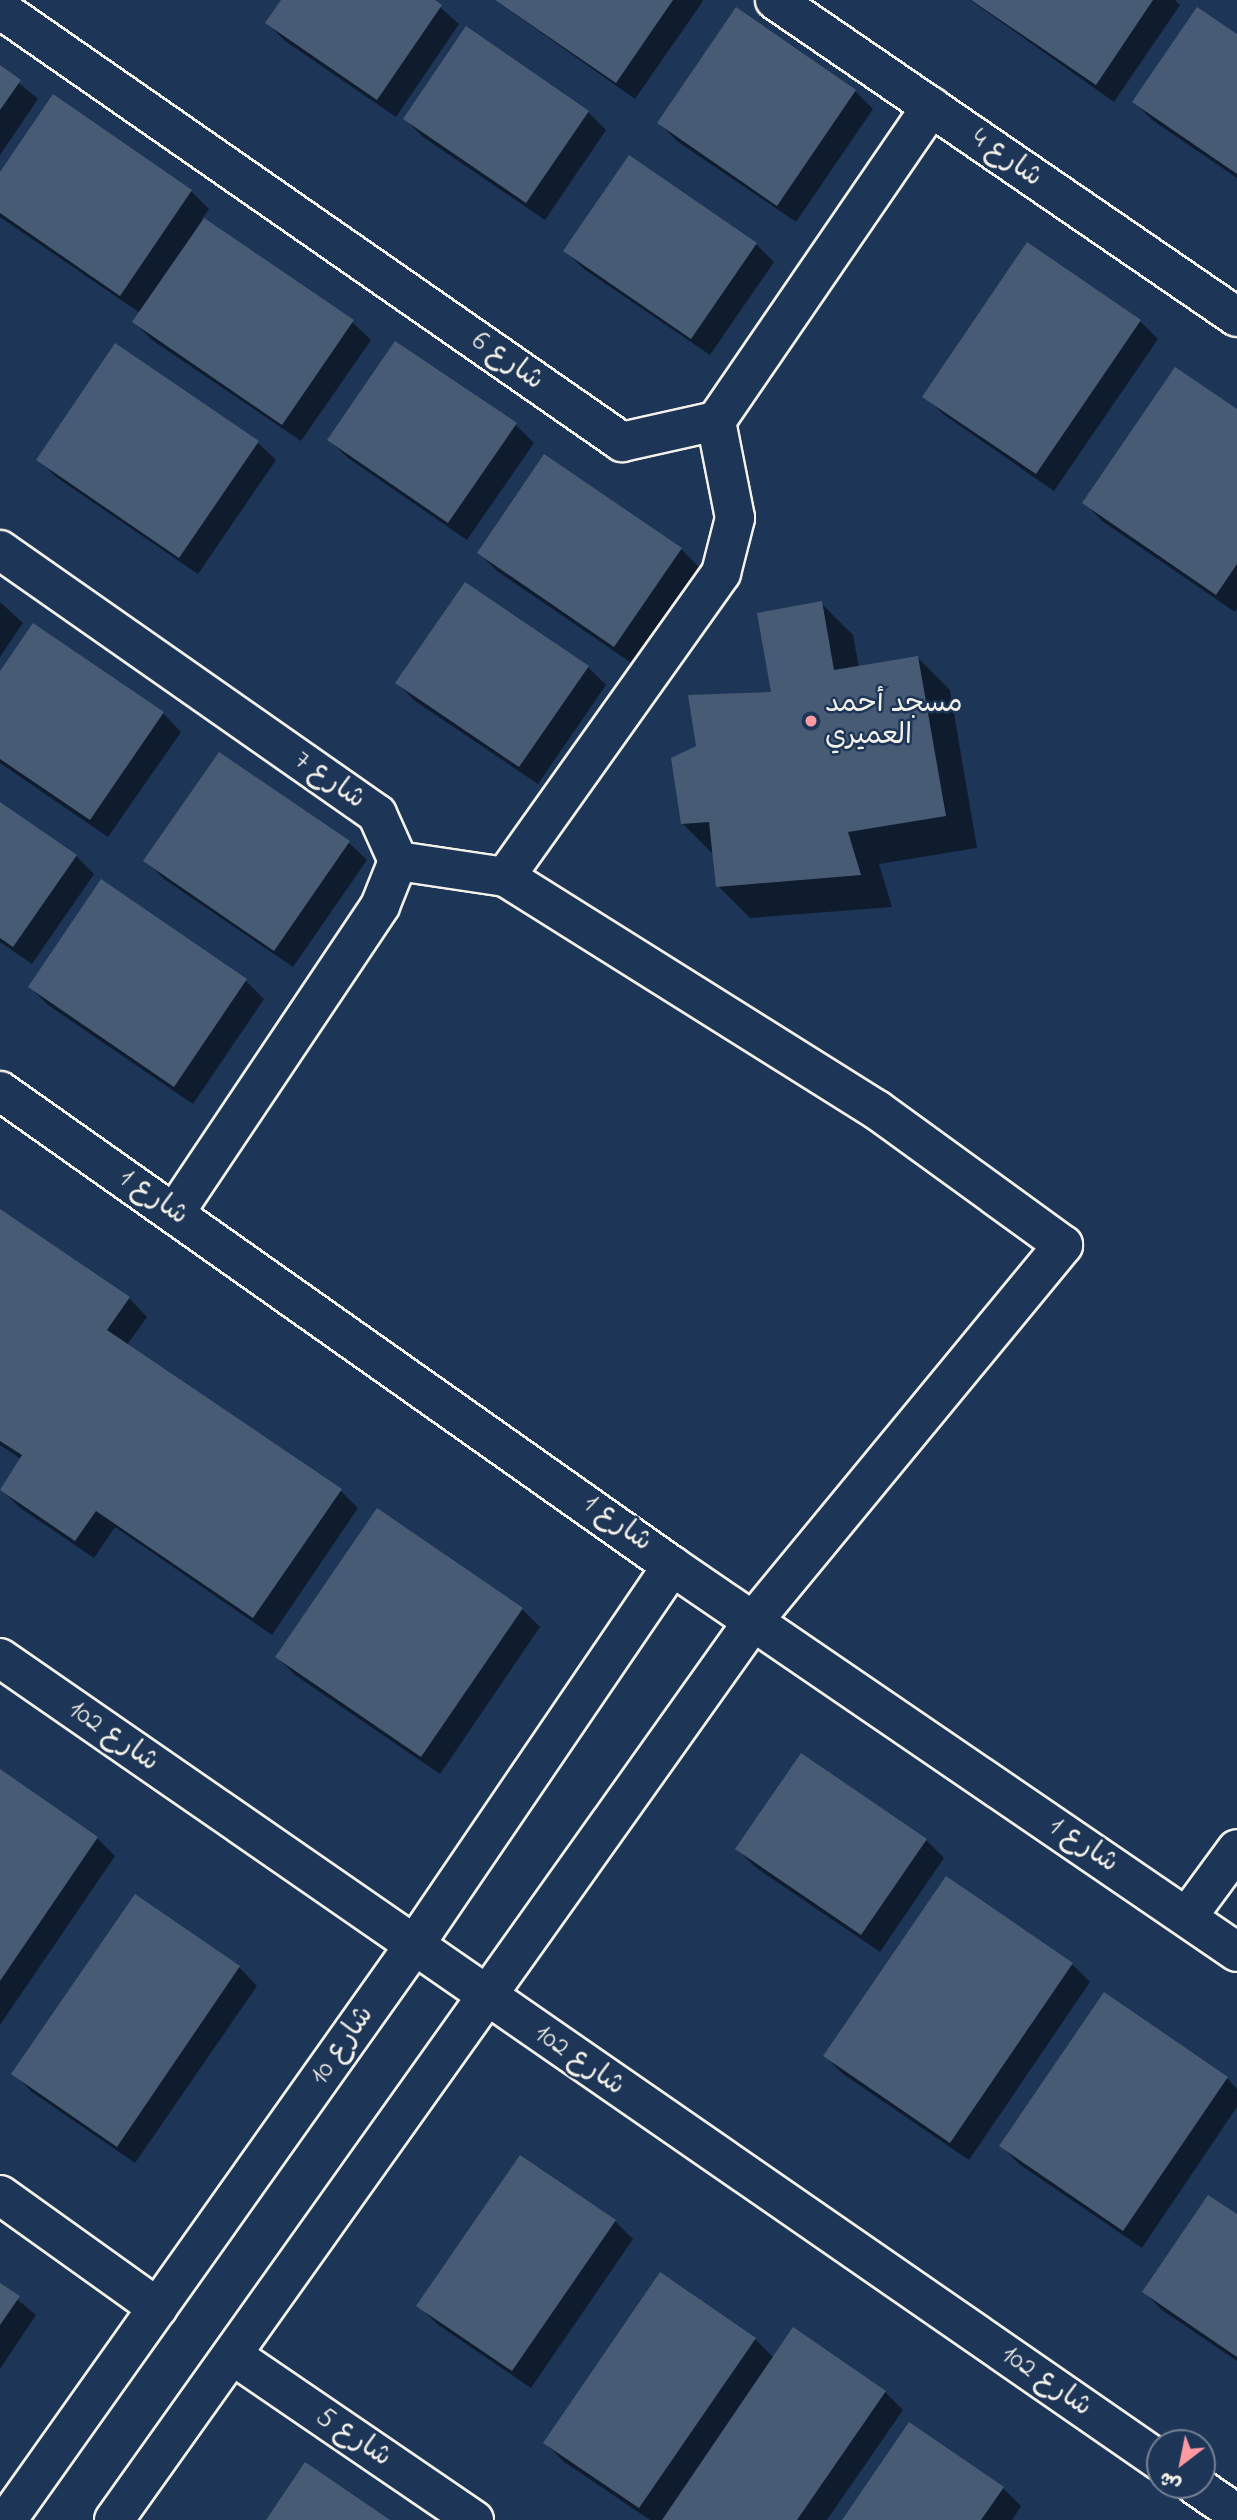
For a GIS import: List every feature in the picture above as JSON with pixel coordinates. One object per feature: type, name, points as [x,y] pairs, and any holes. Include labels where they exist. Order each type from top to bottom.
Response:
[{"type":"street","name":"شارع 4","points":[[775,0],[1237,317]]},
{"type":"street","name":"شارع 6","points":[[0,9],[622,442],[716,421]]},
{"type":"street","points":[[505,877],[721,573],[735,518],[716,421],[932,107]]},
{"type":"street","name":"شارع 7","points":[[0,550],[377,814],[398,860]]},
{"type":"street","points":[[114,2520],[488,1998],[754,1620],[1063,1245],[877,1110],[505,877],[398,860],[380,906],[175,1212]]},
{"type":"street","name":"شارع 1","points":[[0,1091],[175,1212],[672,1566],[1237,1952]]},
{"type":"street","name":"شارع 10","points":[[7,2520],[413,1947],[672,1566]]},
{"type":"street","name":"شارع 102","points":[[0,1658],[413,1947],[1146,2451]]},
{"type":"street","points":[[1187,1917],[1237,1849]]},
{"type":"street","points":[[0,2196],[158,2308]]},
{"type":"street","name":"شارع 5","points":[[232,2355],[474,2520]]},
{"type":"street","points":[[1215,2499],[1237,2514]]},
{"type":"building","points":[[281,0],[435,0],[442,5],[377,100],[265,23]]},
{"type":"building","points":[[495,0],[673,0],[616,83]]},
{"type":"building","points":[[971,0],[1153,0],[1096,85]]},
{"type":"building","points":[[736,7],[856,90],[777,206],[657,123]]},
{"type":"building","points":[[1197,7],[1237,34],[1237,174],[1132,102]]},
{"type":"building","points":[[466,26],[589,111],[526,203],[403,119]]},
{"type":"building","points":[[0,65],[21,80],[0,110]]},
{"type":"building","points":[[53,94],[192,190],[120,296],[0,213],[0,172]]},
{"type":"building","points":[[629,155],[757,243],[691,339],[563,251]]},
{"type":"building","points":[[204,218],[354,320],[282,425],[132,322]]},
{"type":"building","points":[[1027,242],[1141,320],[1036,474],[922,397]]},
{"type":"building","points":[[395,341],[517,423],[448,523],[327,440]]},
{"type":"building","points":[[115,343],[259,441],[179,558],[36,460]]},
{"type":"building","points":[[1175,367],[1237,409],[1237,564],[1216,595],[1082,503]]},
{"type":"building","points":[[544,454],[682,548],[614,647],[477,553]]},
{"type":"building","points":[[465,582],[589,666],[519,767],[395,683]]},
{"type":"building","name":"مسجد أحمد العميري","points":[[822,601],[834,670],[918,656],[946,816],[848,832],[861,875],[716,887],[709,822],[681,824],[671,758],[696,746],[688,695],[771,692],[757,613]]},
{"type":"building","points":[[33,623],[164,712],[90,820],[0,759],[0,671]]},
{"type":"building","points":[[219,752],[350,841],[274,951],[143,861]]},
{"type":"building","points":[[0,802],[77,855],[13,947],[0,938]]},
{"type":"building","points":[[101,879],[247,979],[174,1087],[28,987]]},
{"type":"building","points":[[0,1209],[130,1297],[107,1330],[342,1489],[253,1618],[96,1511],[75,1541],[0,1490],[22,1455],[0,1441]]},
{"type":"building","points":[[377,1508],[523,1608],[421,1757],[275,1657]]},
{"type":"building","points":[[801,1753],[927,1839],[861,1935],[735,1849]]},
{"type":"building","points":[[0,1769],[98,1837],[0,1981]]},
{"type":"building","points":[[946,1876],[1073,1963],[950,2143],[823,2056]]},
{"type":"building","points":[[135,1894],[240,1966],[117,2147],[11,2074]]},
{"type":"building","points":[[1104,1992],[1228,2077],[1123,2231],[999,2146]]},
{"type":"building","points":[[520,2155],[616,2220],[512,2371],[416,2306]]},
{"type":"building","points":[[1208,2195],[1237,2214],[1237,2357],[1142,2292]]},
{"type":"building","points":[[660,2272],[756,2338],[639,2508],[543,2443]]},
{"type":"building","points":[[0,2283],[20,2296],[0,2325]]},
{"type":"building","points":[[793,2327],[886,2391],[797,2520],[662,2520]]},
{"type":"building","points":[[909,2422],[1004,2487],[981,2520],[842,2520]]},
{"type":"building","points":[[305,2462],[390,2520],[266,2520]]},
{"type":"place","name":"مسجد أحمد العميري","points":[[811,721]]}]
